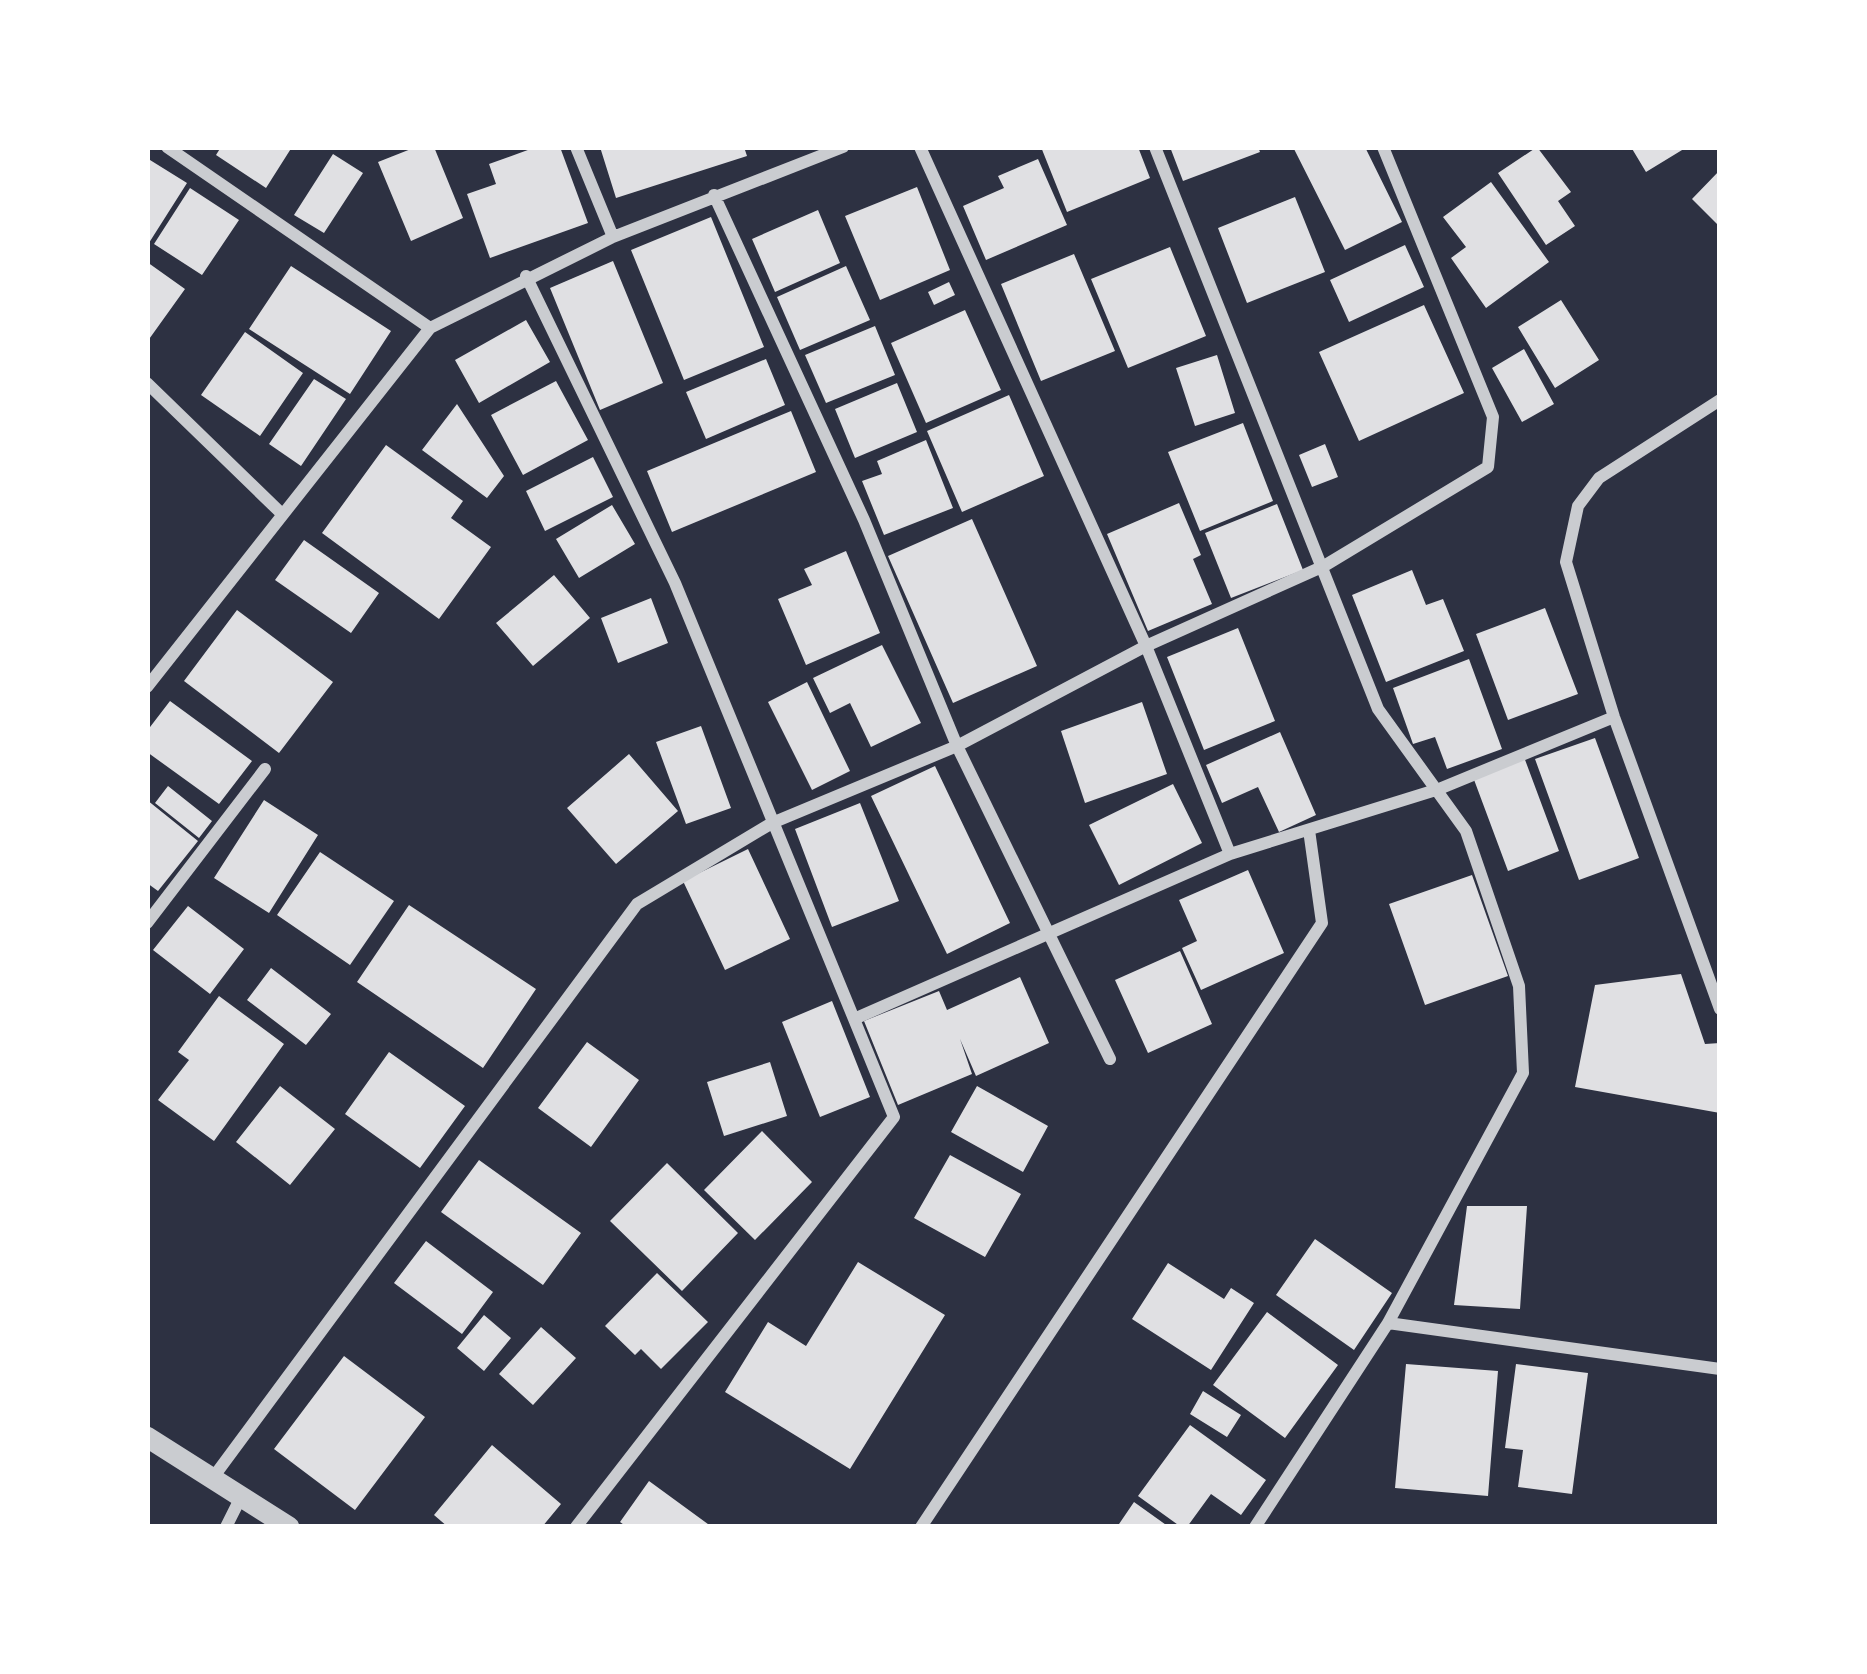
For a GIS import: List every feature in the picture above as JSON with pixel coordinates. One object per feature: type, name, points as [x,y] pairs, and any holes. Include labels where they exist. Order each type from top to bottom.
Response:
[{"type":"street","points":[[167,147],[430,328]]},
{"type":"street","points":[[576,147],[613,237]]},
{"type":"street","points":[[147,687],[430,328],[526,276],[613,237],[843,147]]},
{"type":"street","points":[[920,147],[1145,646],[1230,854]]},
{"type":"street","points":[[1155,147],[1378,709],[1466,832],[1519,986],[1523,1073],[1388,1323],[1255,1527]]},
{"type":"street","points":[[212,1480],[637,904],[772,823],[957,746],[1145,646],[1324,566],[1488,467],[1493,417],[1383,147]]},
{"type":"street","points":[[714,195],[864,520],[957,746],[1110,1059]]},
{"type":"street","points":[[526,276],[675,583],[894,1117],[576,1527]]},
{"type":"street","points":[[147,383],[281,513]]},
{"type":"street","points":[[1720,400],[1600,478],[1578,506],[1566,562],[1614,717],[1720,1010]]},
{"type":"street","points":[[854,1019],[1230,854],[1439,789],[1614,717]]},
{"type":"street","points":[[147,923],[266,770]]},
{"type":"street","points":[[921,1527],[1322,923],[1309,830]]},
{"type":"street","points":[[1388,1323],[1720,1369]]},
{"type":"street","points":[[147,1437],[289,1527]]},
{"type":"street","points":[[226,1527],[241,1497]]},
{"type":"building","points":[[221,147],[292,147],[266,188],[216,155]]},
{"type":"building","points":[[416,147],[434,147],[463,218],[411,241],[378,162]]},
{"type":"building","points":[[536,147],[560,147],[588,223],[490,258],[467,194],[496,184],[489,164]]},
{"type":"building","points":[[600,147],[744,147],[747,156],[616,198]]},
{"type":"building","points":[[1041,147],[1138,147],[1150,178],[1067,212]]},
{"type":"building","points":[[1170,147],[1258,147],[1260,152],[1183,181]]},
{"type":"building","points":[[1293,147],[1365,147],[1402,222],[1345,250]]},
{"type":"building","points":[[1537,147],[1571,192],[1558,201],[1575,226],[1546,245],[1498,173]]},
{"type":"building","points":[[1631,147],[1687,147],[1646,172]]},
{"type":"building","points":[[333,154],[363,173],[324,233],[294,215]]},
{"type":"building","points":[[1038,159],[1067,225],[986,260],[963,206],[1004,188],[998,176]]},
{"type":"building","points":[[150,160],[187,183],[147,246],[147,165]]},
{"type":"building","points":[[1720,170],[1720,227],[1692,199]]},
{"type":"building","points":[[1491,182],[1549,262],[1486,308],[1451,258],[1466,247],[1443,217]]},
{"type":"building","points":[[917,187],[950,270],[880,300],[845,216]]},
{"type":"building","points":[[190,188],[239,220],[202,275],[154,244]]},
{"type":"building","points":[[1295,197],[1325,272],[1247,303],[1218,228]]},
{"type":"building","points":[[818,210],[840,263],[775,292],[752,239]]},
{"type":"building","points":[[711,217],[764,347],[684,380],[631,250]]},
{"type":"building","points":[[1405,245],[1424,287],[1349,322],[1330,280]]},
{"type":"building","points":[[1170,247],[1206,336],[1128,368],[1091,279]]},
{"type":"building","points":[[1074,254],[1115,351],[1041,381],[1001,284]]},
{"type":"building","points":[[613,261],[663,383],[600,410],[550,288]]},
{"type":"building","points":[[147,262],[185,289],[147,342]]},
{"type":"building","points":[[291,266],[391,331],[350,394],[249,329]]},
{"type":"building","points":[[846,266],[870,320],[800,350],[777,297]]},
{"type":"building","points":[[949,282],[955,295],[934,305],[928,292]]},
{"type":"building","points":[[1561,300],[1599,360],[1555,388],[1518,327]]},
{"type":"building","points":[[1424,305],[1464,393],[1359,441],[1319,352]]},
{"type":"building","points":[[965,310],[1001,390],[926,423],[891,343]]},
{"type":"building","points":[[526,320],[550,362],[479,403],[455,360]]},
{"type":"building","points":[[875,326],[895,375],[826,403],[805,355]]},
{"type":"building","points":[[245,332],[303,373],[260,436],[201,395]]},
{"type":"building","points":[[1524,349],[1554,404],[1522,422],[1492,368]]},
{"type":"building","points":[[1217,355],[1235,413],[1195,426],[1176,368]]},
{"type":"building","points":[[766,359],[785,405],[706,439],[686,392]]},
{"type":"building","points":[[314,379],[346,399],[301,466],[269,444]]},
{"type":"building","points":[[556,381],[588,440],[523,475],[491,415]]},
{"type":"building","points":[[897,383],[917,432],[855,458],[835,409]]},
{"type":"building","points":[[1009,395],[1044,476],[962,512],[927,431]]},
{"type":"building","points":[[457,404],[504,476],[487,498],[422,450]]},
{"type":"building","points":[[791,411],[816,472],[672,532],[647,471]]},
{"type":"building","points":[[1243,423],[1273,501],[1200,531],[1168,452]]},
{"type":"building","points":[[926,440],[953,508],[884,535],[862,481],[882,474],[877,461]]},
{"type":"building","points":[[1325,444],[1338,477],[1312,487],[1299,455]]},
{"type":"building","points":[[386,445],[463,501],[451,518],[491,547],[439,619],[322,533]]},
{"type":"building","points":[[593,457],[613,497],[545,531],[526,491]]},
{"type":"building","points":[[1179,503],[1201,555],[1193,559],[1212,604],[1148,631],[1107,534]]},
{"type":"building","points":[[1277,504],[1303,570],[1231,598],[1205,533]]},
{"type":"building","points":[[612,505],[635,544],[579,578],[556,539]]},
{"type":"building","points":[[972,519],[1037,666],[953,703],[888,556]]},
{"type":"building","points":[[304,540],[379,593],[351,633],[275,580]]},
{"type":"building","points":[[846,551],[880,633],[806,665],[778,599],[812,585],[804,569]]},
{"type":"building","points":[[1412,570],[1426,605],[1443,599],[1464,651],[1386,682],[1352,595]]},
{"type":"building","points":[[554,575],[590,618],[533,666],[496,623]]},
{"type":"building","points":[[651,598],[668,643],[618,663],[601,618]]},
{"type":"building","points":[[1545,608],[1578,694],[1508,720],[1476,634]]},
{"type":"building","points":[[237,610],[333,682],[279,753],[184,681]]},
{"type":"building","points":[[1238,628],[1275,721],[1204,750],[1167,657]]},
{"type":"building","points":[[882,645],[921,723],[871,747],[850,703],[830,713],[813,678]]},
{"type":"building","points":[[1469,659],[1502,749],[1447,769],[1435,737],[1413,744],[1393,688]]},
{"type":"building","points":[[807,682],[850,771],[812,790],[768,702]]},
{"type":"building","points":[[170,701],[252,761],[219,804],[147,752],[147,731]]},
{"type":"building","points":[[1142,702],[1167,774],[1085,803],[1061,731]]},
{"type":"building","points":[[701,726],[731,808],[686,824],[656,742]]},
{"type":"building","points":[[1280,732],[1316,815],[1279,832],[1258,787],[1222,803],[1206,765]]},
{"type":"building","points":[[1595,738],[1639,858],[1579,880],[1535,759]]},
{"type":"building","points":[[629,754],[678,811],[616,864],[567,808]]},
{"type":"building","points":[[1524,757],[1559,851],[1508,871],[1473,777]]},
{"type":"building","points":[[935,766],[1010,923],[947,954],[871,796]]},
{"type":"building","points":[[1173,784],[1202,843],[1119,885],[1089,825]]},
{"type":"building","points":[[168,786],[212,821],[199,838],[155,803]]},
{"type":"building","points":[[147,800],[198,841],[158,891],[147,883]]},
{"type":"building","points":[[264,800],[318,835],[269,913],[214,878]]},
{"type":"building","points":[[860,803],[899,901],[832,927],[795,829]]},
{"type":"building","points":[[748,849],[790,939],[725,970],[683,881]]},
{"type":"building","points":[[320,852],[394,901],[350,965],[277,915]]},
{"type":"building","points":[[1248,870],[1284,953],[1201,990],[1182,948],[1197,941],[1179,900]]},
{"type":"building","points":[[1472,875],[1508,976],[1425,1005],[1389,904]]},
{"type":"building","points":[[409,905],[536,989],[483,1068],[357,982]]},
{"type":"building","points":[[188,906],[244,949],[210,994],[153,950]]},
{"type":"building","points":[[1180,951],[1212,1024],[1148,1053],[1115,980]]},
{"type":"building","points":[[271,968],[331,1014],[306,1045],[247,1000]]},
{"type":"building","points":[[1681,974],[1705,1044],[1720,1043],[1720,1113],[1575,1087],[1595,985]]},
{"type":"building","points":[[1020,977],[1049,1043],[976,1076],[960,1039],[972,1074],[898,1105],[864,1021],[939,991],[947,1010]]},
{"type":"building","points":[[219,996],[284,1044],[214,1141],[158,1100],[189,1060],[178,1052]]},
{"type":"building","points":[[832,1001],[870,1097],[820,1117],[782,1022]]},
{"type":"building","points":[[587,1042],[639,1080],[591,1147],[538,1108]]},
{"type":"building","points":[[389,1052],[465,1106],[420,1168],[345,1114]]},
{"type":"building","points":[[770,1062],[787,1116],[724,1136],[707,1082]]},
{"type":"building","points":[[280,1086],[335,1129],[290,1185],[236,1142]]},
{"type":"building","points":[[977,1086],[1048,1126],[1023,1172],[951,1132]]},
{"type":"building","points":[[762,1131],[812,1182],[755,1240],[704,1190]]},
{"type":"building","points":[[950,1155],[1021,1194],[985,1257],[914,1218]]},
{"type":"building","points":[[479,1160],[581,1233],[543,1285],[441,1212]]},
{"type":"building","points":[[667,1163],[738,1233],[682,1291],[610,1221]]},
{"type":"building","points":[[1467,1206],[1527,1206],[1520,1309],[1454,1305]]},
{"type":"building","points":[[1315,1239],[1392,1293],[1354,1350],[1276,1295]]},
{"type":"building","points":[[426,1241],[493,1292],[462,1334],[394,1283]]},
{"type":"building","points":[[858,1262],[945,1315],[850,1469],[725,1392],[768,1322],[806,1346]]},
{"type":"building","points":[[1168,1263],[1224,1299],[1231,1288],[1254,1303],[1211,1370],[1132,1319]]},
{"type":"building","points":[[657,1273],[708,1322],[661,1369],[641,1349],[635,1355],[605,1326]]},
{"type":"building","points":[[1267,1312],[1338,1365],[1285,1438],[1213,1385]]},
{"type":"building","points":[[484,1315],[511,1338],[484,1371],[457,1348]]},
{"type":"building","points":[[541,1327],[576,1358],[533,1405],[499,1374]]},
{"type":"building","points":[[344,1356],[425,1417],[355,1510],[274,1449]]},
{"type":"building","points":[[1406,1364],[1498,1371],[1488,1496],[1395,1488]]},
{"type":"building","points":[[1516,1364],[1588,1373],[1572,1494],[1518,1487],[1523,1450],[1505,1448]]},
{"type":"building","points":[[1203,1391],[1241,1415],[1227,1437],[1190,1414]]},
{"type":"building","points":[[1190,1425],[1266,1480],[1241,1515],[1211,1494],[1187,1527],[1181,1527],[1138,1496]]},
{"type":"building","points":[[492,1445],[561,1504],[542,1527],[448,1527],[434,1515]]},
{"type":"building","points":[[649,1481],[712,1527],[627,1527],[620,1522]]},
{"type":"building","points":[[1134,1502],[1169,1527],[1117,1527]]}]
